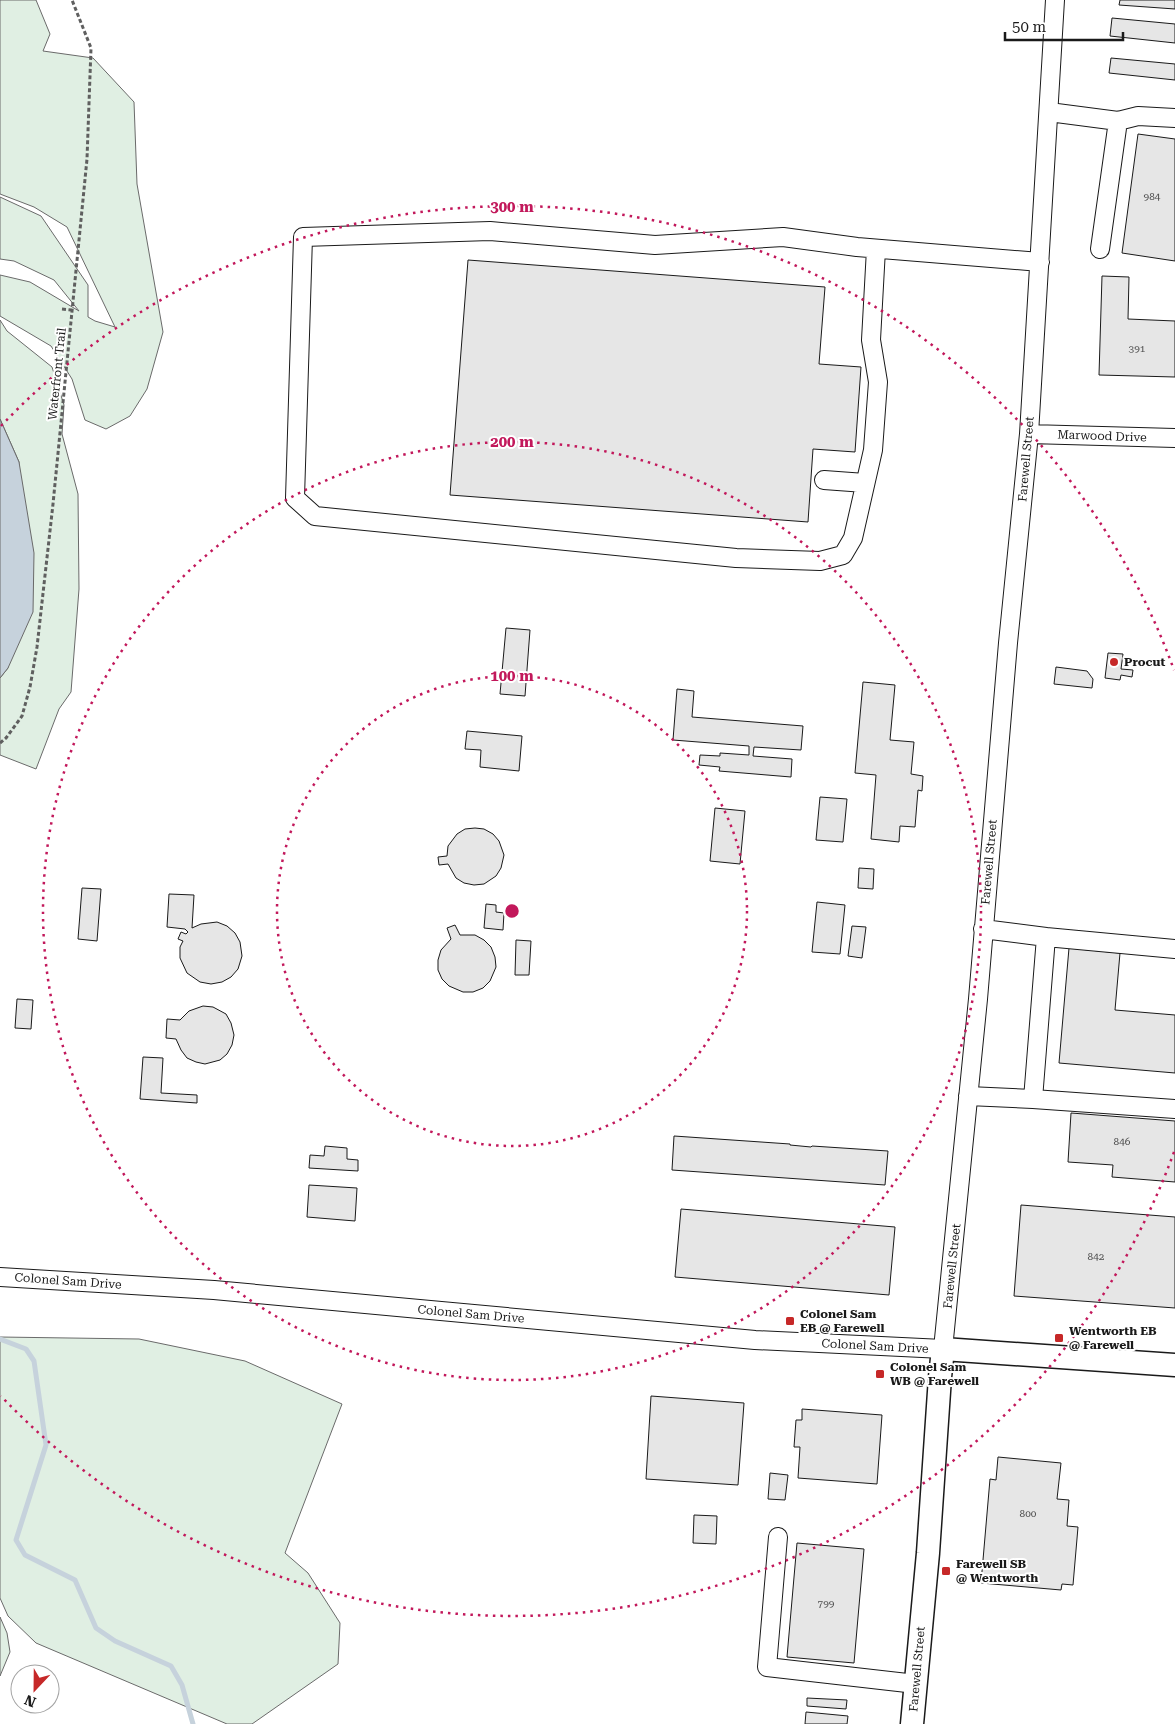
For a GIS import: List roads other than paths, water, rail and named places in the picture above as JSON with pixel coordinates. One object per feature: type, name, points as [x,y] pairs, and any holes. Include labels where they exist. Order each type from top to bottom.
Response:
[{"type":"main road","points":[[943,1350],[1175,1365]]},
{"type":"main road","name":"Farewell Street","points":[[912,1724],[928,1553],[943,1350]]},
{"type":"street","name":"Farewell Street","points":[[943,1350],[1029,434],[1055,0]]},
{"type":"street","points":[[1049,112],[1118,121],[1138,116],[1175,118]]},
{"type":"street","points":[[1100,249],[1118,121]]},
{"type":"street","points":[[876,249],[871,340],[878,382],[873,450],[853,538],[843,555],[820,561],[736,558],[315,516],[295,498],[303,238],[490,231],[655,245],[782,236],[876,249],[1040,262]]},
{"type":"street","name":"Marwood Drive","points":[[1029,434],[1175,438]]},
{"type":"street","points":[[824,480],[865,483]]},
{"type":"street","points":[[983,929],[1175,949]]},
{"type":"street","points":[[1033,1099],[1046,937]]},
{"type":"street","points":[[968,1096],[1175,1109]]},
{"type":"street","name":"Colonel Sam Drive","points":[[0,1277],[214,1290],[755,1340],[943,1350]]},
{"type":"street","points":[[778,1537],[767,1667],[916,1684]]},
{"type":"waterway","points":[[0,1339],[26,1349],[34,1361],[46,1445],[16,1540],[25,1555],[75,1580],[96,1628],[115,1641],[171,1666],[182,1685],[193,1724]]},
{"type":"place","name":"Procut","points":[[1114,662]]},
{"type":"place","name":"Colonel Sam EB @ Farewell","points":[[790,1321]]},
{"type":"place","name":"Wentworth EB @ Farewell","points":[[1059,1338]]},
{"type":"place","name":"Colonel Sam WB @ Farewell","points":[[880,1374]]},
{"type":"place","name":"Farewell SB @ Wentworth","points":[[946,1571]]}]
